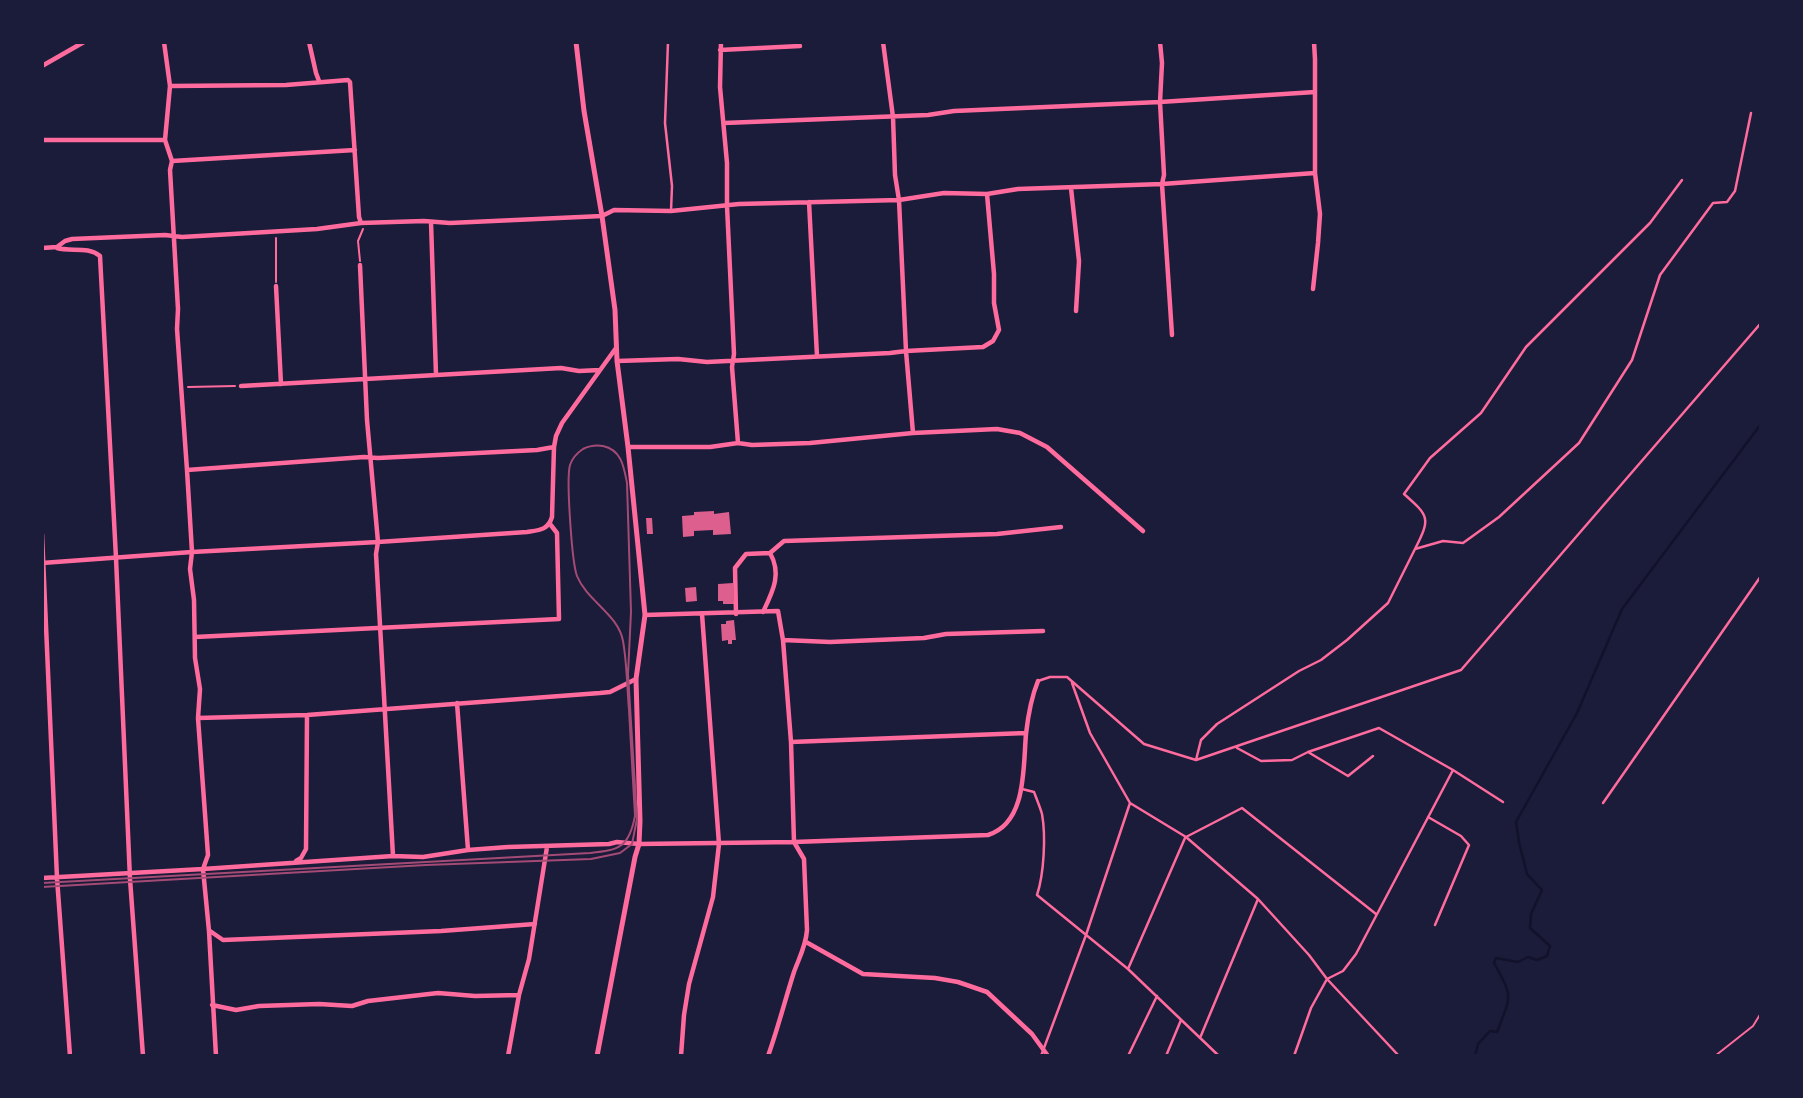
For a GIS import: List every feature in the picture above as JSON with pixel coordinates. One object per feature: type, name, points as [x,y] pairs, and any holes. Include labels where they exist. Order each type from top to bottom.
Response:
[{"type":"street","points":[[42,66],[84,42]]},
{"type":"street","points":[[164,42],[170,86],[165,140],[172,160],[170,170],[180,388],[192,552],[190,569],[194,600],[195,658],[200,689],[198,718],[208,855],[203,869],[216,1056]]},
{"type":"street","points":[[309,42],[319,81]]},
{"type":"street","points":[[576,42],[615,310],[617,361],[645,615],[636,679],[639,844],[597,1056]]},
{"type":"street","points":[[721,42],[720,87],[724,123],[738,443]]},
{"type":"street","points":[[890,42],[883,43],[893,117],[913,433]]},
{"type":"street","points":[[1160,42],[1164,175],[1161,184],[1172,335]]},
{"type":"street","points":[[1313,289],[1320,214],[1315,173],[1314,42]]},
{"type":"street","points":[[720,50],[800,46]]},
{"type":"street","points":[[170,86],[275,86],[348,80],[361,223]]},
{"type":"street","points":[[724,123],[893,117],[954,111],[1315,92]]},
{"type":"street","points":[[42,140],[165,140]]},
{"type":"street","points":[[172,160],[355,150]]},
{"type":"street","points":[[57,247],[72,239],[173,235],[182,237],[317,229],[361,223],[450,223],[602,216],[614,210],[671,211],[738,204],[899,200],[944,193],[987,194],[1018,189],[1161,184],[1315,173]]},
{"type":"street","points":[[1071,188],[1079,261],[1076,311]]},
{"type":"street","points":[[617,361],[733,361],[983,347],[993,341],[999,330],[994,303],[987,194]]},
{"type":"street","points":[[809,202],[817,356]]},
{"type":"street","points":[[431,222],[436,374]]},
{"type":"street","points":[[42,248],[88,250],[100,256],[130,872],[144,1056]]},
{"type":"street","points":[[360,265],[367,419],[378,542],[376,554],[393,856]]},
{"type":"street","points":[[276,286],[281,384]]},
{"type":"street","points":[[43,563],[527,533],[545,529],[552,517],[556,436],[562,423],[617,347]]},
{"type":"street","points":[[241,386],[561,368],[600,370]]},
{"type":"street","points":[[628,447],[810,443],[913,433],[997,429],[1020,433],[1047,447],[1143,531]]},
{"type":"street","points":[[187,470],[554,447]]},
{"type":"street","points":[[195,637],[559,619],[557,533],[550,524]]},
{"type":"street","points":[[736,614],[735,568],[746,554],[770,552],[785,541],[997,534],[1061,527]]},
{"type":"street","points":[[42,534],[57,878],[70,1056]]},
{"type":"street","points":[[763,612],[776,579],[775,562],[770,552]]},
{"type":"street","points":[[645,615],[778,611],[783,640],[791,742],[794,842],[804,859],[806,942],[768,1056]]},
{"type":"street","points":[[681,1056],[685,1005],[713,897],[719,844],[702,614]]},
{"type":"street","points":[[783,640],[830,642],[1042,631]]},
{"type":"street","points":[[198,718],[307,715],[600,694],[636,679]]},
{"type":"street","points":[[42,878],[393,856],[423,857],[468,850],[617,842],[719,844],[988,835],[1003,827],[1014,811],[1022,789],[1026,733],[1032,695],[1038,681]]},
{"type":"street","points":[[457,703],[468,850]]},
{"type":"street","points":[[292,863],[301,858],[306,849],[307,715]]},
{"type":"street","points":[[791,742],[1026,733]]},
{"type":"street","points":[[508,1056],[519,995],[529,960],[547,847]]},
{"type":"street","points":[[209,931],[223,940],[441,931],[535,924]]},
{"type":"street","points":[[806,942],[863,974],[935,978],[958,982],[987,992],[1032,1034],[1044,1054]]},
{"type":"street","points":[[212,1005],[236,1010],[259,1006],[352,1006],[368,1001],[438,993],[519,995]]},
{"type":"lane","points":[[668,42],[665,122],[672,186],[671,211]]},
{"type":"lane","points":[[1415,549],[1443,541],[1463,543],[1499,517],[1578,443],[1632,360],[1660,275],[1713,202],[1727,202],[1735,191],[1752,113]]},
{"type":"lane","points":[[1196,761],[1201,740],[1217,724],[1299,671],[1321,660],[1388,603],[1426,528],[1423,511],[1404,494],[1430,458],[1481,413],[1525,347],[1650,223],[1682,180]]},
{"type":"lane","points":[[1038,681],[1050,677],[1071,679],[1144,744],[1196,761],[1461,670],[1761,323]]},
{"type":"lane","points":[[1603,803],[1761,576]]},
{"type":"lane","points":[[1071,679],[1090,733],[1130,803],[1186,837],[1258,899],[1327,979],[1399,1056]]},
{"type":"lane","points":[[1235,747],[1261,761],[1292,760],[1379,728],[1503,802]]},
{"type":"lane","points":[[1308,752],[1348,776],[1373,756]]},
{"type":"lane","points":[[1294,1056],[1311,1008],[1327,979],[1343,971],[1356,954],[1453,770]]},
{"type":"lane","points":[[1022,789],[1034,792],[1042,816],[1044,860],[1037,895],[1128,969],[1219,1056]]},
{"type":"lane","points":[[1044,1054],[1087,935],[1130,803]]},
{"type":"lane","points":[[1128,969],[1186,837],[1242,808],[1377,915]]},
{"type":"lane","points":[[1428,817],[1461,836],[1469,845],[1436,925]]},
{"type":"lane","points":[[1200,1038],[1258,899]]},
{"type":"lane","points":[[1128,1056],[1157,996]]},
{"type":"lane","points":[[1166,1056],[1182,1019]]},
{"type":"path","points":[[360,265],[358,241],[369,223]]},
{"type":"path","points":[[276,231],[276,286]]},
{"type":"path","points":[[180,388],[241,386]]},
{"type":"path","points":[[1715,1056],[1753,1026],[1761,1013]]},
{"type":"building","points":[[714,511],[714,514],[729,512],[731,534],[713,535],[713,530],[694,531],[694,536],[683,537],[682,516]]},
{"type":"building","points":[[646,518],[652,518],[653,534],[647,534]]},
{"type":"building","points":[[733,583],[734,604],[718,601],[718,584]]},
{"type":"building","points":[[696,587],[697,601],[686,602],[685,588]]},
{"type":"building","points":[[734,620],[736,640],[728,644],[728,640],[722,641],[721,624]]},
{"type":"waterway","points":[[1475,1056],[1478,1044],[1490,1031],[1497,1032],[1507,1003],[1505,984],[1494,963],[1496,958],[1518,962],[1528,957],[1537,960],[1547,956],[1550,946],[1530,928],[1531,914],[1542,890],[1527,874],[1516,822],[1577,713],[1622,609],[1761,424]]},
{"type":"tram line","points":[[42,883],[590,853],[622,845],[630,834],[635,816],[623,641],[615,623],[588,593],[577,576],[569,486],[570,465],[583,449],[603,446],[618,456],[627,483],[631,612],[628,674],[637,819],[632,844],[620,853],[591,859],[426,865],[42,887]]}]
